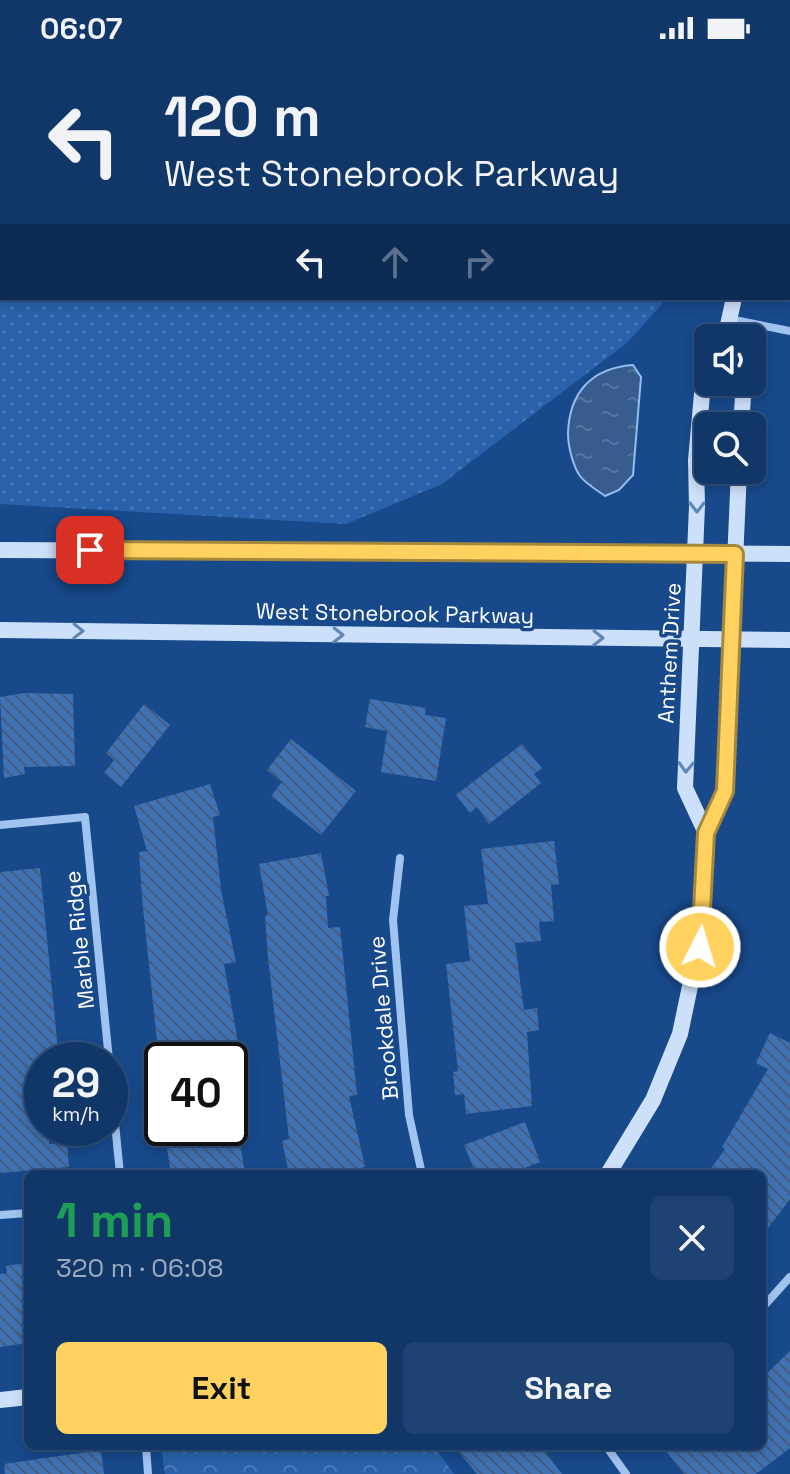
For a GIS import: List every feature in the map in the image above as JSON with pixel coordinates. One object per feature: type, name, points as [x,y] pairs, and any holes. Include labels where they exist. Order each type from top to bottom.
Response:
[{"type":"street","points":[[727,324],[733,300]]},
{"type":"street","points":[[728,318],[790,331]]},
{"type":"street","name":"Anthem Drive","points":[[702,396],[696,460],[685,788],[706,833]]},
{"type":"street","name":"Anthem Drive","points":[[610,1170],[653,1100],[680,1034],[702,929],[706,833],[725,791],[738,484]]},
{"type":"street","points":[[0,550],[790,554]]},
{"type":"street","name":"West Stonebrook Parkway","points":[[0,630],[790,640]]},
{"type":"street","name":"Marble Ridge","points":[[0,825],[85,817],[107,1042]]},
{"type":"street","name":"Brookdale Drive","points":[[400,858],[393,920],[409,1115],[421,1170]]},
{"type":"street","points":[[117,1146],[120,1170]]},
{"type":"street","points":[[0,1215],[24,1213]]},
{"type":"street","points":[[766,1304],[790,1277]]},
{"type":"street","points":[[0,1400],[24,1397]]},
{"type":"street","points":[[146,1450],[148,1474]]},
{"type":"street","points":[[609,1450],[626,1474]]},
{"type":"green space","points":[[0,300],[665,300],[628,342],[442,484],[346,524],[0,504]]},
{"type":"green space","points":[[162,1450],[437,1450],[454,1474],[165,1474]]},
{"type":"water","points":[[633,365],[641,377],[633,475],[619,490],[605,496],[582,479],[575,467],[568,439],[569,419],[578,395],[594,377],[618,367]]},
{"type":"building","points":[[24,693],[73,694],[75,766],[24,767],[25,774],[4,778],[0,697]]},
{"type":"building","points":[[370,699],[426,708],[425,715],[446,718],[436,781],[381,772],[387,731],[365,727]]},
{"type":"building","points":[[144,704],[170,725],[121,787],[104,773],[114,760],[106,753]]},
{"type":"building","points":[[291,739],[356,791],[321,835],[271,796],[282,782],[267,770]]},
{"type":"building","points":[[522,744],[542,768],[534,774],[541,783],[489,824],[477,807],[470,813],[456,795]]},
{"type":"building","points":[[210,784],[220,815],[213,817],[221,890],[236,962],[224,964],[238,1042],[157,1042],[139,852],[147,851],[134,806]]},
{"type":"building","points":[[554,841],[559,884],[551,885],[554,921],[539,922],[541,941],[515,943],[524,1010],[537,1008],[539,1030],[527,1032],[532,1106],[466,1114],[464,1094],[455,1095],[453,1072],[458,1071],[446,964],[470,961],[464,906],[488,904],[481,849]]},
{"type":"building","points":[[321,853],[329,896],[326,896],[328,928],[340,927],[357,1095],[349,1096],[365,1167],[351,1170],[288,1170],[282,1141],[289,1139],[268,958],[265,916],[268,915],[259,864]]},
{"type":"building","points":[[40,868],[57,1042],[24,1042],[24,1146],[67,1146],[69,1167],[0,1173],[0,872]]},
{"type":"building","points":[[770,1033],[790,1043],[790,1199],[766,1231],[766,1170],[710,1170],[725,1149],[722,1147],[768,1069],[756,1063]]},
{"type":"building","points":[[525,1122],[540,1162],[519,1170],[474,1170],[464,1145]]},
{"type":"building","points":[[167,1146],[241,1146],[244,1170],[170,1170]]},
{"type":"building","points":[[24,1263],[24,1344],[0,1347],[0,1274],[7,1273],[6,1266]]},
{"type":"building","points":[[790,1351],[790,1448],[756,1474],[684,1474],[665,1450],[766,1450],[766,1374]]},
{"type":"building","points":[[101,1450],[104,1474],[5,1474],[4,1464]]},
{"type":"building","points":[[457,1450],[544,1450],[562,1474],[477,1474]]},
{"type":"route","points":[[90,550],[735,554],[725,791],[706,833],[700,947]]}]
